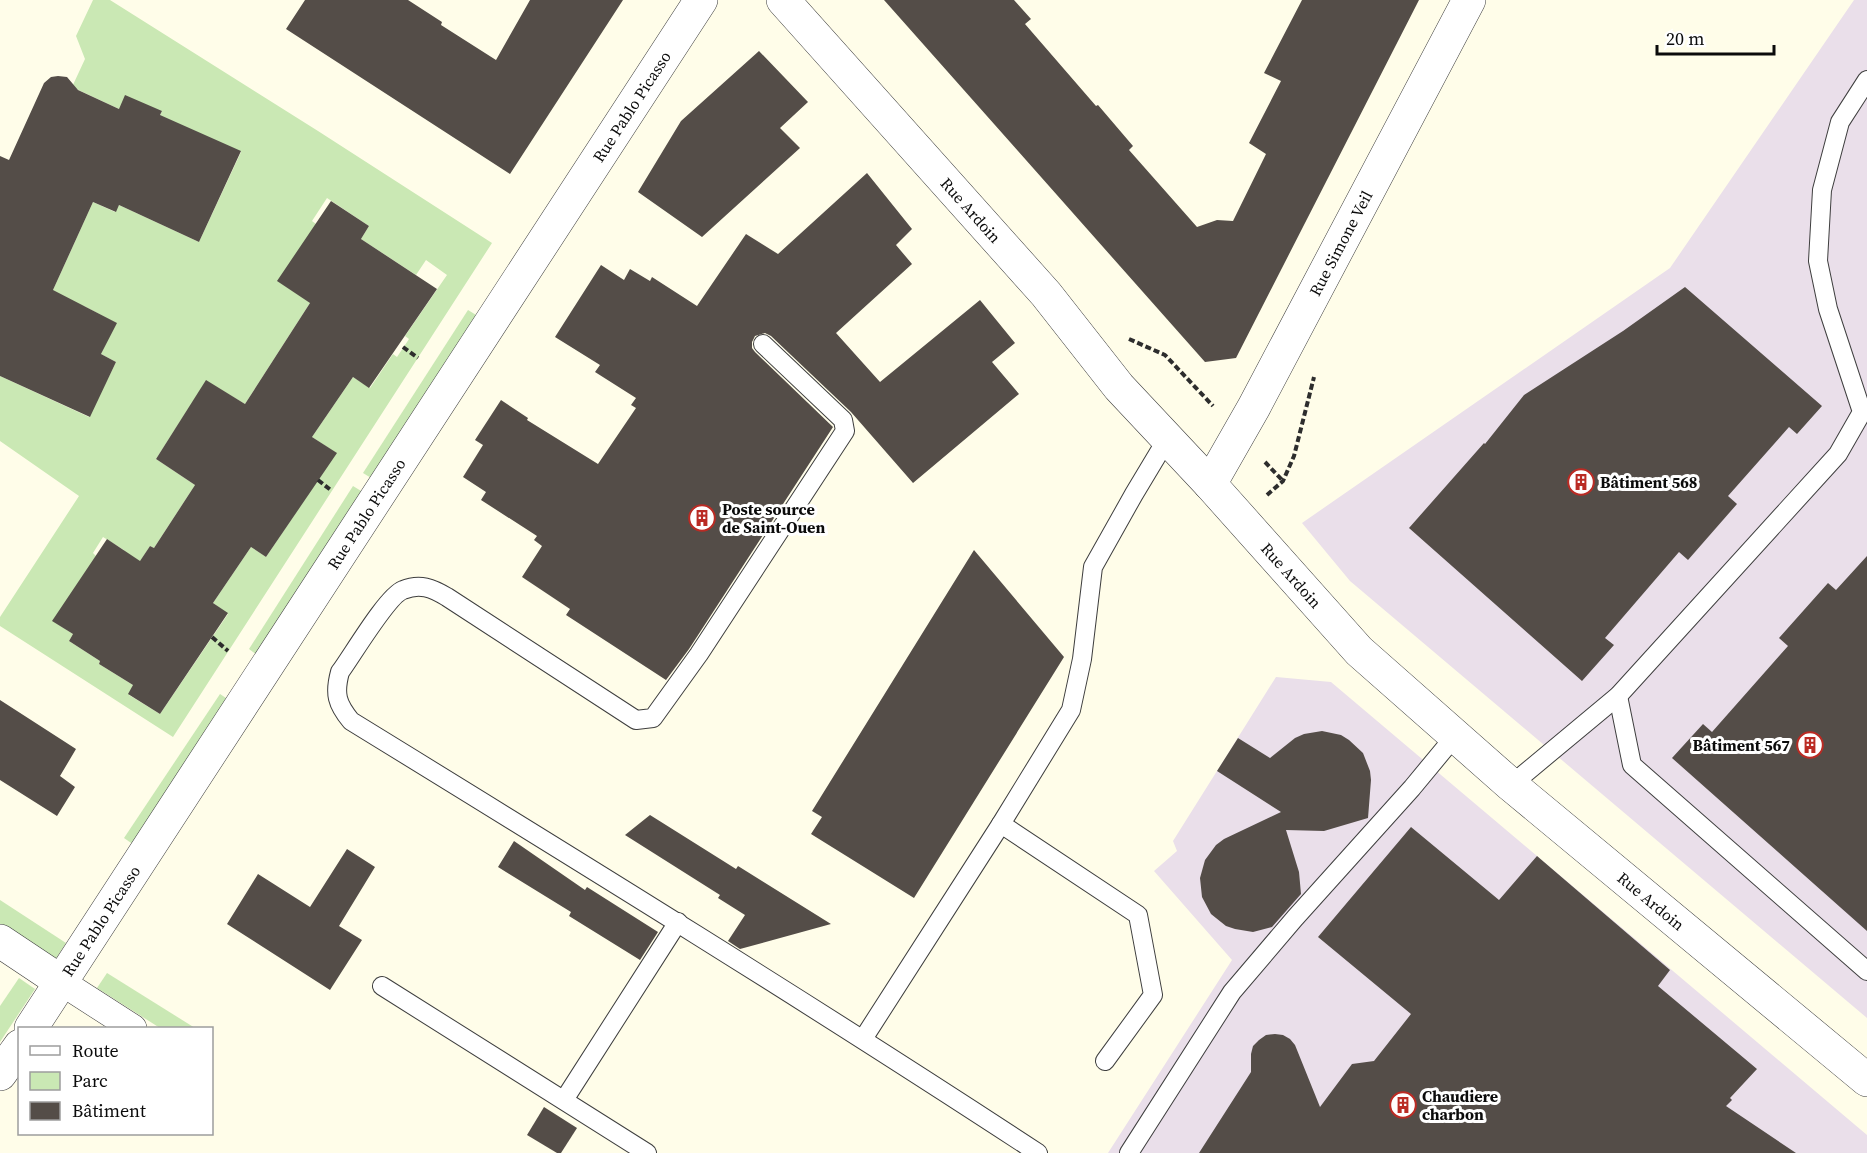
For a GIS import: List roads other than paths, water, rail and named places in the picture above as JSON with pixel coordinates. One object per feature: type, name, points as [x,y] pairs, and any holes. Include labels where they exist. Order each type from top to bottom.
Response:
[{"type":"street","name":"Rue Pablo Picasso","points":[[32,1027],[701,0]]},
{"type":"street","name":"Rue Ardoin","points":[[783,0],[1046,294],[1119,387],[1210,484],[1359,651],[1511,785],[1867,1080]]},
{"type":"street","name":"Rue Simone Veil","points":[[1210,484],[1254,407],[1468,0]]},
{"type":"street","points":[[0,941],[130,1027]]},
{"type":"street","points":[[0,1074],[18,1049]]},
{"type":"lane","points":[[1511,785],[1618,696],[1838,454],[1865,413],[1828,309],[1818,261],[1822,190],[1840,122],[1867,80]]},
{"type":"lane","points":[[763,344],[843,420],[845,431],[699,654],[653,718],[636,720],[431,588],[416,586],[400,590],[388,602],[340,672],[336,685],[337,698],[351,721],[678,922],[1038,1153]]},
{"type":"lane","points":[[863,1039],[1071,710],[1082,658],[1093,567],[1167,439]]},
{"type":"lane","points":[[1618,696],[1632,765],[1867,971]]},
{"type":"lane","points":[[1129,1153],[1232,992],[1455,736]]},
{"type":"lane","points":[[1001,824],[1138,915],[1153,995],[1105,1061]]},
{"type":"lane","points":[[564,1100],[678,922]]},
{"type":"lane","points":[[382,986],[647,1153]]},
{"type":"place","name":"Bâtiment 568","points":[[1581,482]]},
{"type":"place","name":"Poste source de Saint-Ouen","points":[[702,518]]},
{"type":"place","name":"Bâtiment 567","points":[[1810,745]]},
{"type":"place","name":"Chaudiere charbon","points":[[1403,1105]]}]
